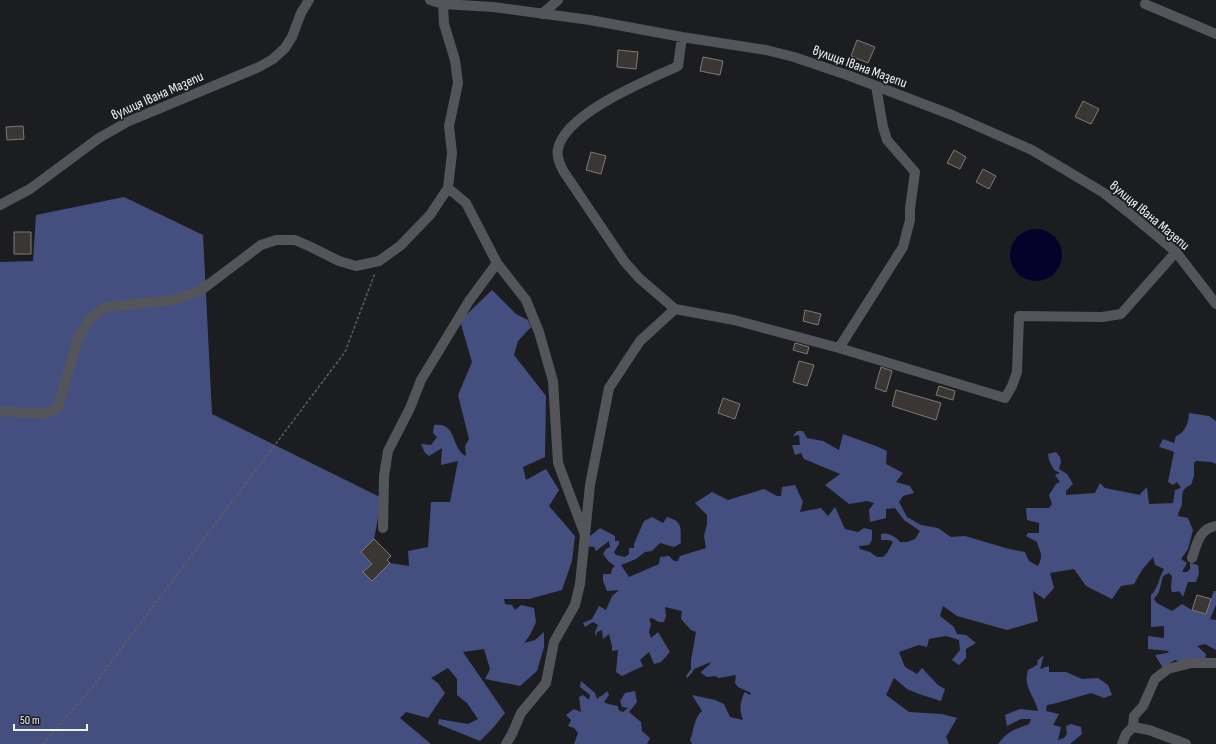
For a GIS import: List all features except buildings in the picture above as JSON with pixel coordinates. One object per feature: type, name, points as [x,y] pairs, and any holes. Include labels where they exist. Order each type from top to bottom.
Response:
[{"type":"street","name":"вулиця Івана Мазепи","points":[[0,205],[30,189],[99,138],[127,122],[274,59],[285,48],[292,37],[301,13],[309,0]]},
{"type":"street","name":"вулиця Івана Мазепи","points":[[430,0],[443,4],[493,8],[590,20],[682,37],[736,44],[766,50],[787,55],[850,76],[952,115],[1032,150],[1104,193],[1176,252],[1216,304]]},
{"type":"street","points":[[542,14],[558,0]]},
{"type":"street","points":[[0,411],[45,414],[58,408],[77,341],[89,319],[106,307],[172,300],[200,291],[261,245],[276,240],[295,240],[339,261],[356,266],[379,261],[400,246],[430,215],[448,188],[452,153],[449,126],[458,83],[455,60],[444,24],[443,4]]},
{"type":"street","points":[[1145,4],[1216,34]]},
{"type":"street","points":[[682,37],[678,66],[609,99],[575,122],[558,147],[560,165],[564,172],[624,261],[639,278],[675,309],[734,320],[839,348],[1005,398],[1018,372],[1018,316],[1102,317],[1121,314],[1176,252]]},
{"type":"street","points":[[839,348],[903,247],[910,220],[915,172],[888,140],[883,127],[876,86]]},
{"type":"street","points":[[448,188],[466,203],[497,263],[526,300],[539,332],[553,381],[558,462],[585,535]]},
{"type":"street","points":[[383,528],[384,476],[388,451],[410,408],[421,380],[469,301],[497,263]]},
{"type":"street","points":[[506,744],[521,713],[546,683],[554,642],[575,605],[580,584],[590,484],[610,388],[640,341],[675,309]]},
{"type":"street","points":[[1192,558],[1200,536],[1206,529],[1216,526]]},
{"type":"street","points":[[1122,744],[1126,734],[1133,727],[1134,716],[1143,706],[1155,678],[1168,669],[1191,663],[1216,662]]},
{"type":"street","points":[[1133,727],[1149,730],[1186,744]]},
{"type":"path","points":[[43,744],[90,689],[345,352],[379,261]]},
{"type":"shaded area","points":[[124,197],[203,235],[212,414],[382,498],[374,539],[361,552],[372,564],[364,572],[372,581],[390,563],[409,566],[408,551],[428,547],[431,502],[450,502],[458,461],[441,465],[442,448],[429,456],[425,453],[421,444],[431,445],[437,437],[433,433],[434,425],[442,425],[447,427],[461,452],[466,456],[465,446],[469,439],[458,395],[472,362],[460,321],[492,290],[516,314],[528,320],[531,327],[518,341],[514,355],[546,396],[545,457],[523,467],[526,480],[546,469],[559,490],[549,506],[575,536],[572,561],[562,590],[529,599],[504,599],[505,604],[512,605],[515,610],[521,605],[534,608],[536,622],[530,635],[524,643],[535,640],[544,632],[544,647],[537,671],[520,686],[485,679],[490,669],[484,649],[463,652],[505,713],[480,741],[438,724],[439,719],[468,724],[478,719],[467,703],[457,695],[457,679],[448,668],[431,678],[438,683],[445,693],[428,718],[406,712],[400,718],[431,744],[0,744],[0,262],[33,261],[36,215]]},
{"type":"shaded area","points":[[1031,229],[1041,229],[1050,233],[1058,241],[1062,250],[1062,260],[1058,269],[1050,277],[1041,281],[1031,281],[1022,277],[1014,269],[1010,260],[1010,250],[1014,241],[1022,233]]},
{"type":"shaded area","points":[[1189,413],[1209,416],[1216,421],[1216,464],[1211,462],[1196,461],[1194,463],[1194,476],[1191,485],[1184,490],[1182,495],[1182,504],[1178,514],[1178,516],[1188,518],[1193,530],[1188,549],[1181,559],[1187,563],[1182,572],[1187,572],[1190,569],[1190,563],[1198,565],[1199,573],[1196,582],[1188,582],[1183,597],[1179,591],[1172,592],[1172,576],[1169,573],[1163,576],[1159,592],[1154,599],[1157,603],[1172,611],[1182,604],[1192,610],[1211,599],[1214,591],[1216,591],[1216,605],[1210,619],[1216,620],[1216,650],[1205,644],[1197,646],[1206,654],[1205,660],[1181,662],[1175,660],[1163,668],[1155,655],[1167,653],[1169,651],[1148,649],[1148,636],[1164,638],[1164,626],[1151,627],[1151,595],[1155,590],[1164,569],[1155,565],[1153,557],[1142,570],[1134,584],[1121,586],[1112,599],[1086,586],[1074,569],[1050,573],[1054,588],[1044,599],[1033,591],[1038,621],[1007,630],[957,616],[943,606],[940,616],[954,627],[957,634],[966,635],[976,643],[966,649],[966,658],[959,665],[952,660],[960,650],[959,640],[946,636],[929,639],[927,647],[919,645],[899,652],[905,667],[917,674],[922,668],[938,685],[945,689],[941,701],[907,689],[894,678],[886,695],[909,712],[942,714],[957,718],[946,737],[949,744],[692,744],[690,740],[694,724],[702,711],[692,695],[715,700],[724,704],[730,717],[743,720],[740,706],[744,693],[745,692],[750,695],[751,693],[738,687],[735,683],[736,675],[719,678],[715,676],[707,677],[701,673],[711,662],[694,669],[687,678],[686,676],[691,669],[691,660],[696,632],[691,630],[681,619],[682,611],[665,607],[666,616],[664,622],[659,622],[652,618],[649,619],[651,624],[649,632],[651,638],[658,632],[670,652],[661,662],[654,664],[649,652],[640,660],[643,666],[622,676],[616,672],[618,650],[612,651],[609,634],[603,639],[602,630],[597,632],[596,637],[595,632],[598,625],[593,622],[585,627],[583,623],[592,619],[599,606],[606,610],[612,596],[619,590],[607,591],[603,581],[603,574],[611,574],[612,569],[615,566],[608,561],[603,554],[606,549],[610,547],[609,541],[596,551],[594,547],[587,546],[589,537],[600,528],[615,536],[615,541],[619,541],[619,544],[614,552],[616,555],[625,557],[629,554],[629,548],[634,548],[634,544],[644,521],[652,517],[663,523],[667,517],[679,523],[681,530],[681,543],[674,547],[660,543],[652,551],[645,552],[636,559],[621,565],[629,577],[659,564],[660,557],[669,556],[674,561],[678,561],[680,556],[706,548],[704,536],[707,524],[707,515],[695,503],[712,492],[728,500],[764,489],[777,496],[781,496],[782,487],[795,485],[803,502],[800,512],[821,508],[828,516],[835,507],[845,529],[858,532],[864,528],[872,530],[872,540],[869,545],[859,546],[860,549],[870,552],[877,557],[883,557],[893,542],[889,540],[881,540],[881,534],[891,535],[900,542],[907,542],[915,539],[920,531],[904,520],[895,508],[886,509],[886,518],[870,522],[869,510],[874,503],[867,501],[849,504],[825,485],[840,474],[804,459],[801,453],[795,455],[792,445],[800,445],[799,435],[793,436],[797,431],[803,431],[807,438],[823,441],[839,450],[843,434],[887,451],[886,464],[903,473],[896,482],[910,486],[914,493],[903,496],[899,502],[907,517],[921,525],[938,528],[951,537],[965,536],[1009,549],[1025,552],[1029,561],[1038,566],[1041,556],[1037,542],[1026,536],[1028,533],[1039,533],[1039,523],[1027,520],[1026,508],[1049,508],[1052,504],[1049,495],[1056,484],[1060,482],[1055,475],[1060,473],[1054,470],[1048,454],[1056,452],[1060,457],[1061,462],[1059,469],[1067,474],[1073,484],[1066,491],[1066,495],[1095,493],[1100,483],[1105,488],[1140,495],[1147,487],[1149,504],[1173,503],[1175,490],[1181,488],[1177,482],[1173,485],[1168,482],[1174,452],[1159,447],[1163,439],[1174,443],[1176,436],[1179,435],[1186,427]]},
{"type":"shaded area","points":[[1044,655],[1040,669],[1049,666],[1049,672],[1066,672],[1082,679],[1098,678],[1108,685],[1112,695],[1104,698],[1091,693],[1047,705],[1046,711],[1059,714],[1053,725],[1061,727],[1058,740],[1064,738],[1067,734],[1066,726],[1071,724],[1081,727],[1082,734],[1070,744],[998,744],[1008,734],[1029,724],[1031,719],[1021,719],[1007,726],[1005,715],[1020,709],[1038,711],[1028,687],[1027,676],[1028,670],[1037,665],[1038,660]]},
{"type":"shaded area","points":[[581,681],[595,693],[597,699],[607,691],[609,695],[604,702],[618,706],[618,709],[623,712],[628,708],[622,707],[620,701],[625,693],[635,691],[637,702],[629,712],[641,722],[642,731],[650,738],[647,744],[574,744],[578,733],[574,728],[568,726],[571,720],[566,715],[574,709],[581,712],[579,697],[583,695],[589,700],[590,695],[580,687]]}]
